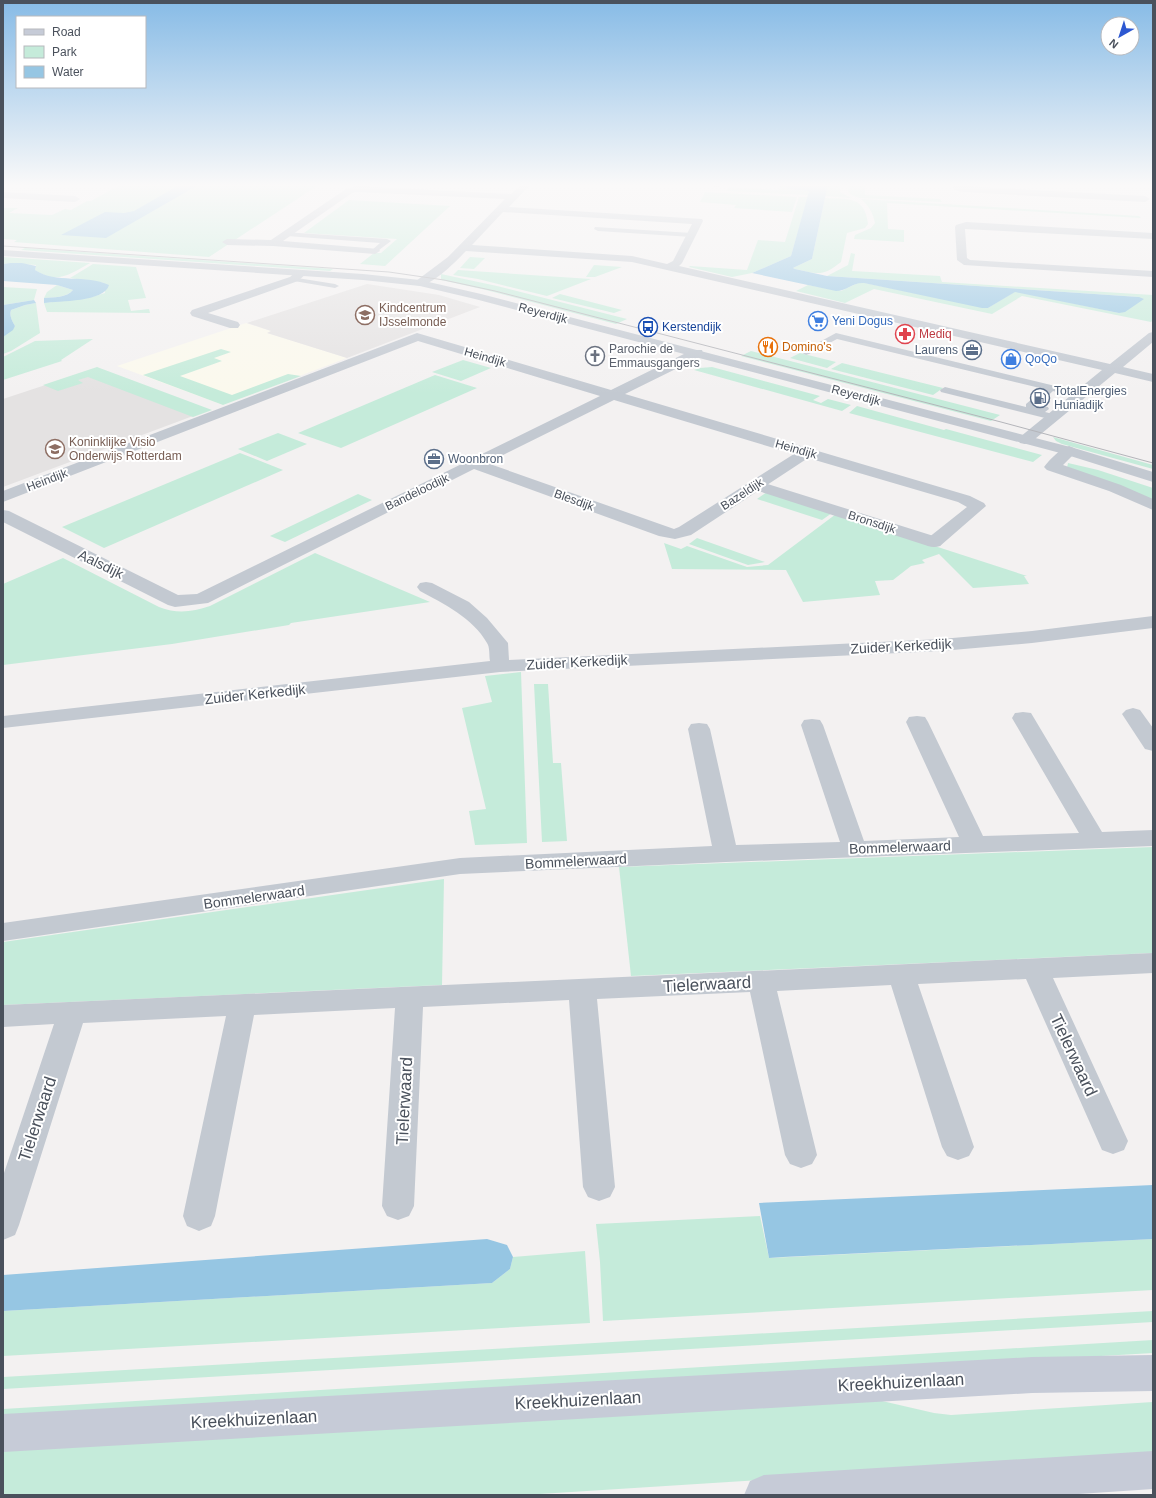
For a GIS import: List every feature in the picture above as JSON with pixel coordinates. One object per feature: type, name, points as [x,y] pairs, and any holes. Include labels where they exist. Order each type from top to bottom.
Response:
[{"type":"main road","name":"Kreekhuizenlaan","points":[[3,1433],[1024,1375],[1153,1373]]},
{"type":"main road","points":[[764,1495],[1153,1470]]},
{"type":"street","name":"Reyerdijk","points":[[26,254],[297,276],[363,277],[420,284],[462,292],[1069,451],[1153,477]]},
{"type":"street","points":[[420,284],[457,254]]},
{"type":"street","points":[[554,254],[632,259],[1153,378]]},
{"type":"street","points":[[668,267],[677,263],[682,254]]},
{"type":"street","points":[[962,254],[962,260],[968,263],[1153,274]]},
{"type":"street","points":[[234,325],[196,312],[297,276]]},
{"type":"street","points":[[1024,440],[1153,336]]},
{"type":"street","name":"Heindijk","points":[[3,498],[417,337],[964,499],[978,506]]},
{"type":"street","name":"Bandeloodijk","points":[[202,598],[697,353]]},
{"type":"street","points":[[1069,451],[1052,467],[1115,488],[1153,505]]},
{"type":"street","name":"Bazeldijk","points":[[675,534],[685,531],[755,484],[807,452]]},
{"type":"street","name":"Blesdijk","points":[[474,464],[675,534]]},
{"type":"street","name":"Bronsdijk","points":[[755,484],[934,542],[978,506]]},
{"type":"street","name":"Aalsdijk","points":[[3,515],[175,601],[202,598]]},
{"type":"street","points":[[426,587],[462,606],[480,622],[498,643],[500,666]]},
{"type":"street","name":"Zuider Kerkedijk","points":[[3,722],[500,666],[941,645],[1032,637],[1153,622]]},
{"type":"street","points":[[1133,714],[1153,744]]},
{"type":"street","points":[[1023,718],[1095,840]]},
{"type":"street","points":[[917,722],[975,845]]},
{"type":"street","points":[[812,725],[855,849]]},
{"type":"street","points":[[699,729],[726,854]]},
{"type":"street","name":"Bommelerwaard","points":[[3,932],[460,866],[726,854],[1153,838]]},
{"type":"street","name":"Tielerwaard","points":[[3,1016],[1153,963]]},
{"type":"street","name":"Tielerwaard","points":[[1035,968],[1113,1141]]},
{"type":"street","points":[[901,974],[958,1147]]},
{"type":"street","name":"Tielerwaard","points":[[761,981],[801,1155]]},
{"type":"street","points":[[582,989],[599,1187]]},
{"type":"street","name":"Tielerwaard","points":[[398,1206],[410,997]]},
{"type":"street","points":[[199,1216],[242,1005]]},
{"type":"street","name":"Tielerwaard","points":[[3,1225],[72,1013]]},
{"type":"lane","points":[[297,276],[335,286]]},
{"type":"lane","points":[[806,352],[836,336],[1080,395]]},
{"type":"lane","points":[[1051,388],[1030,406],[1056,415]]},
{"type":"lane","points":[[945,390],[1056,415]]},
{"type":"shaded area","name":"Kindcentrum IJsselmonde","points":[[367,284],[439,295],[480,307],[347,358],[267,333],[271,331],[247,323]]},
{"type":"shaded area","points":[[246,323],[271,331],[268,333],[347,358],[223,405],[117,366]]},
{"type":"shaded area","name":"Koninklijke Visio Onderwijs Rotterdam","points":[[97,368],[209,410],[3,487],[3,399]]},
{"type":"green space","points":[[78,254],[112,254],[333,269],[330,271]]},
{"type":"green space","points":[[169,254],[214,254],[209,257]]},
{"type":"green space","points":[[373,254],[398,254],[385,266],[360,264]]},
{"type":"green space","points":[[753,254],[792,254],[791,256],[752,273],[732,277],[689,267],[690,266],[747,270]]},
{"type":"green space","points":[[813,254],[843,254],[841,262],[835,267],[824,272],[815,273],[793,268],[812,259]]},
{"type":"green space","points":[[851,254],[855,254],[852,271],[940,276],[942,282],[1153,295],[1153,320],[1151,322],[1022,296],[992,314],[874,289],[845,303],[796,291],[808,285],[841,291],[860,282],[988,308],[1014,292],[1020,292],[1119,313],[1139,297],[827,276],[848,265]]},
{"type":"green space","points":[[3,257],[90,263],[70,274],[50,277],[35,270],[36,265],[10,263],[3,264]]},
{"type":"green space","points":[[470,257],[485,258],[474,269],[460,268]]},
{"type":"green space","points":[[93,264],[136,267],[146,298],[128,300],[131,311],[149,309],[150,313],[47,312],[44,303],[88,298],[105,293],[104,283],[70,278]]},
{"type":"green space","points":[[594,265],[622,267],[595,277],[586,277]]},
{"type":"green space","points":[[458,270],[591,279],[547,296],[478,279],[453,275]]},
{"type":"green space","points":[[441,274],[497,286],[627,319],[616,324],[486,290],[441,280]]},
{"type":"green space","points":[[57,285],[73,290],[63,296],[44,298],[47,292]]},
{"type":"green space","points":[[3,287],[37,289],[34,300],[3,305]]},
{"type":"green space","points":[[560,294],[622,310],[614,313],[552,298]]},
{"type":"green space","points":[[36,303],[40,333],[11,351],[3,354],[3,337],[15,326],[10,312],[11,310]]},
{"type":"green space","points":[[93,339],[61,360],[62,361],[3,380],[3,357],[35,341]]},
{"type":"green space","points":[[221,349],[231,352],[214,358],[222,361],[180,376],[232,395],[288,374],[301,376],[223,405],[143,375]]},
{"type":"green space","points":[[751,351],[1000,415],[991,421],[741,356]]},
{"type":"green space","points":[[800,353],[836,362],[827,368],[790,358]]},
{"type":"green space","points":[[463,360],[491,368],[461,381],[432,372]]},
{"type":"green space","points":[[842,363],[943,388],[933,395],[831,369]]},
{"type":"green space","points":[[97,367],[212,410],[193,417],[88,377],[78,380],[83,383],[58,391],[43,385]]},
{"type":"green space","points":[[712,367],[820,396],[813,400],[821,403],[828,399],[851,405],[842,411],[694,370]]},
{"type":"green space","points":[[435,375],[477,388],[341,448],[298,433]]},
{"type":"green space","points":[[857,406],[1042,455],[1033,462],[849,413]]},
{"type":"green space","points":[[278,433],[307,444],[267,461],[238,449]]},
{"type":"green space","points":[[1053,437],[1153,465],[1153,469],[1062,444],[1056,441]]},
{"type":"green space","points":[[240,453],[283,470],[104,548],[62,527]]},
{"type":"green space","points":[[1068,463],[1098,470],[1153,488],[1153,502],[1067,468]]},
{"type":"green space","points":[[767,492],[832,513],[822,520],[757,499]]},
{"type":"green space","points":[[358,494],[372,500],[285,542],[270,536]]},
{"type":"green space","points":[[836,514],[1027,576],[1024,576],[1029,584],[973,588],[939,554],[922,560],[925,563],[911,566],[893,580],[875,581],[880,595],[803,602],[786,570],[672,569],[664,543],[681,549],[687,546],[747,567],[768,565]]},
{"type":"green space","points":[[697,538],[765,562],[748,565],[689,544]]},
{"type":"green space","points":[[315,553],[430,602],[291,623],[289,625],[172,644],[3,665],[3,584],[63,558],[159,607],[172,611],[184,611],[197,610],[210,606]]},
{"type":"green space","points":[[521,672],[527,843],[475,845],[469,811],[486,809],[462,708],[492,702],[485,676]]},
{"type":"green space","points":[[534,684],[548,684],[553,763],[561,763],[567,841],[542,842]]},
{"type":"green space","points":[[1153,847],[1153,953],[631,976],[619,867]]},
{"type":"green space","points":[[444,879],[442,985],[3,1005],[3,942]]},
{"type":"green space","points":[[760,1216],[769,1258],[1153,1239],[1153,1290],[603,1321],[600,1262],[596,1224]]},
{"type":"green space","points":[[585,1251],[590,1323],[3,1356],[3,1311],[492,1283],[510,1269],[513,1257]]},
{"type":"green space","points":[[1153,1311],[1153,1322],[3,1389],[3,1377]]},
{"type":"green space","points":[[1153,1340],[1153,1353],[3,1421],[3,1409]]},
{"type":"green space","points":[[869,1398],[934,1413],[951,1415],[1153,1402],[1153,1455],[524,1495],[3,1495],[3,1447]]},
{"type":"water","points":[[792,254],[813,254],[812,259],[793,268],[827,276],[1139,297],[1144,299],[1125,312],[1119,313],[1015,292],[988,308],[982,308],[864,283],[836,291],[752,273],[791,256]]},
{"type":"water","points":[[22,263],[36,266],[35,270],[52,277],[91,280],[109,285],[106,291],[91,298],[44,303],[44,298],[64,296],[73,290],[57,285],[3,281],[3,264]]},
{"type":"water","points":[[34,300],[36,303],[11,310],[12,320],[15,326],[13,330],[3,337],[3,305]]},
{"type":"water","points":[[1153,1185],[1153,1239],[769,1258],[759,1203]]},
{"type":"water","points":[[487,1239],[507,1245],[513,1257],[510,1269],[492,1283],[3,1311],[3,1275]]},
{"type":"tram line","points":[[120,254],[389,272],[444,280],[495,291],[1001,422],[1153,463]]},
{"type":"place","name":"Kindcentrum IJsselmonde","points":[[365,315]]},
{"type":"place","name":"Yeni Dogus","points":[[818,321]]},
{"type":"place","name":"Kerstendijk","points":[[648,327]]},
{"type":"place","name":"Mediq","points":[[905,334]]},
{"type":"place","name":"Domino's","points":[[768,347]]},
{"type":"place","name":"Laurens","points":[[972,350]]},
{"type":"place","name":"Parochie de Emmausgangers","points":[[595,356]]},
{"type":"place","name":"QoQo","points":[[1011,359]]},
{"type":"place","name":"TotalEnergies Huniadijk","points":[[1040,398]]},
{"type":"place","name":"Koninklijke Visio Onderwijs Rotterdam","points":[[55,449]]},
{"type":"place","name":"Woonbron","points":[[434,459]]}]
